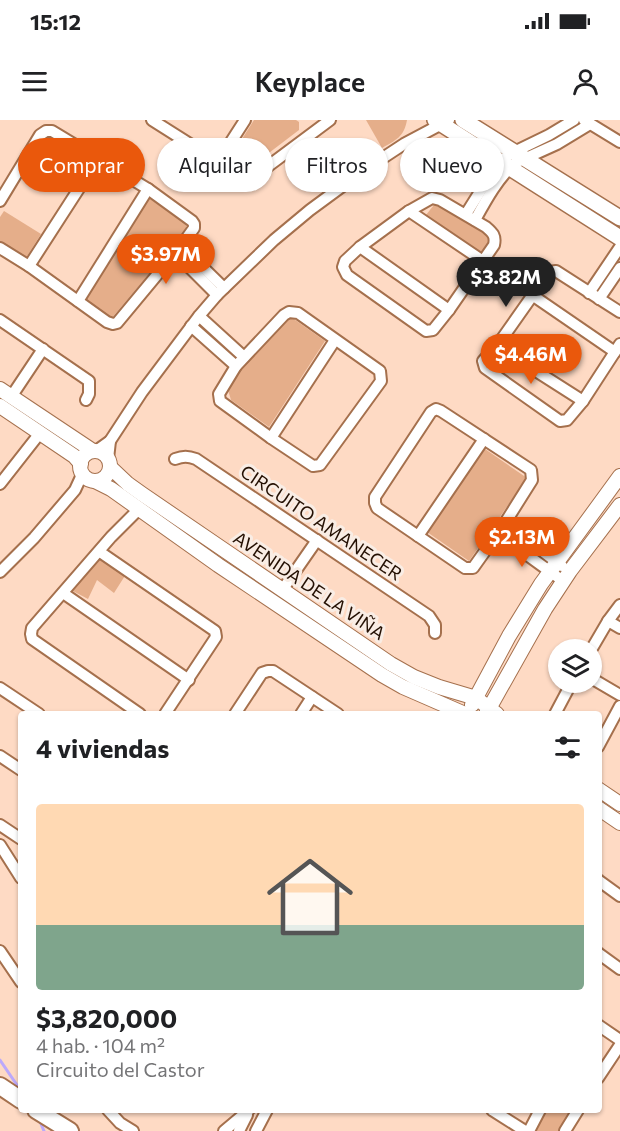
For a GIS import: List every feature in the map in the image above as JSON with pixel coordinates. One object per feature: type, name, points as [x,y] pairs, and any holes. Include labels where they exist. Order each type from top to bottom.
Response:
[{"type":"main road","points":[[463,120],[620,218]]},
{"type":"main road","points":[[442,121],[505,165],[620,238]]},
{"type":"main road","points":[[2,1087],[18,1098]]},
{"type":"main road","points":[[41,1113],[64,1128]]},
{"type":"street","points":[[152,120],[180,138]]},
{"type":"street","points":[[168,130],[174,120]]},
{"type":"street","points":[[233,138],[245,120]]},
{"type":"street","points":[[470,217],[505,165],[534,143],[574,120]]},
{"type":"street","points":[[75,490],[81,477],[85,456],[110,441],[142,392],[191,326],[221,291],[274,240],[328,196],[442,121]]},
{"type":"street","points":[[273,161],[322,122]]},
{"type":"street","points":[[519,155],[557,144],[587,122],[620,142]]},
{"type":"street","points":[[38,138],[46,131],[52,130],[65,138]]},
{"type":"street","points":[[0,201],[18,171]]},
{"type":"street","points":[[0,248],[107,322],[117,323],[194,228],[192,220],[145,187]]},
{"type":"street","points":[[78,301],[148,189]]},
{"type":"street","points":[[29,266],[77,192]]},
{"type":"street","points":[[436,198],[470,217],[493,233],[495,239],[494,245],[449,310],[430,332],[343,270],[345,261],[360,247],[409,212],[427,200],[436,198]]},
{"type":"street","points":[[409,212],[483,261]]},
{"type":"street","points":[[360,247],[449,310]]},
{"type":"street","points":[[594,296],[620,247]]},
{"type":"street","points":[[178,249],[221,291]]},
{"type":"street","points":[[594,296],[620,268]]},
{"type":"street","points":[[532,295],[617,348],[583,400],[567,420],[561,421],[485,368],[483,362],[498,343],[532,295],[549,272],[556,271],[620,312]]},
{"type":"street","points":[[289,312],[298,313],[335,340],[380,371],[381,381],[320,465],[313,466],[220,401],[219,394],[236,366],[289,312]]},
{"type":"street","points":[[199,316],[244,357]]},
{"type":"street","points":[[0,320],[89,381],[89,394],[86,400]]},
{"type":"street","points":[[191,326],[236,366]]},
{"type":"street","points":[[271,438],[335,340]]},
{"type":"street","points":[[498,343],[535,370],[583,400]]},
{"type":"street","points":[[43,349],[6,393],[103,454],[109,463]]},
{"type":"street","points":[[0,406],[74,456],[86,477],[94,481]]},
{"type":"street","points":[[436,409],[441,411],[484,439],[531,470],[532,480],[505,524],[473,568],[469,569],[377,507],[375,496],[430,412],[436,409]]},
{"type":"street","points":[[1,481],[40,433]]},
{"type":"street","points":[[418,536],[484,439]]},
{"type":"street","points":[[0,572],[34,538],[75,490],[81,485],[105,477],[109,463],[110,441]]},
{"type":"street","name":"CIRCUITO AMANECER","points":[[175,459],[182,457],[196,459],[429,616],[435,625],[435,633]]},
{"type":"street","name":"AVENIDA DE LA VIÑA","points":[[109,463],[128,484],[391,664],[439,687],[476,698],[490,711]]},
{"type":"street","points":[[468,711],[509,636],[553,566],[620,476]]},
{"type":"street","name":"AVENIDA DE LA VIÑA","points":[[94,481],[111,489],[218,565],[403,687],[459,711]]},
{"type":"street","points":[[491,711],[524,644],[566,576],[620,505]]},
{"type":"street","points":[[136,711],[32,639],[30,634],[32,628],[139,508]]},
{"type":"street","points":[[505,524],[566,576]]},
{"type":"street","points":[[497,533],[553,566]]},
{"type":"street","points":[[283,589],[317,540]]},
{"type":"street","points":[[218,565],[227,551]]},
{"type":"street","points":[[100,552],[215,631],[216,637],[167,711]]},
{"type":"street","points":[[63,593],[189,680]]},
{"type":"street","points":[[597,639],[620,605]]},
{"type":"street","points":[[309,626],[318,614]]},
{"type":"street","points":[[608,621],[620,628]]},
{"type":"street","points":[[237,711],[262,674],[268,671],[273,671],[333,711]]},
{"type":"street","points":[[602,684],[620,695]]},
{"type":"street","points":[[0,688],[34,711]]},
{"type":"street","points":[[557,711],[566,693]]},
{"type":"street","points":[[303,711],[312,697]]},
{"type":"street","points":[[602,740],[620,706]]},
{"type":"street","points":[[0,756],[18,768]]},
{"type":"street","points":[[602,792],[620,804]]},
{"type":"street","points":[[602,810],[620,823]]},
{"type":"street","points":[[0,825],[18,837]]},
{"type":"street","points":[[0,845],[18,873]]},
{"type":"street","points":[[602,883],[620,896]]},
{"type":"street","points":[[0,951],[18,978]]},
{"type":"street","points":[[602,956],[620,969]]},
{"type":"street","points":[[602,1028],[620,1040]]},
{"type":"street","points":[[602,1072],[620,1045]]},
{"type":"street","points":[[111,1113],[120,1123],[133,1131]]},
{"type":"street","points":[[224,1131],[246,1113]]},
{"type":"street","points":[[239,1131],[248,1113]]},
{"type":"street","points":[[256,1131],[264,1113]]},
{"type":"street","points":[[497,1113],[527,1131],[538,1113]]},
{"type":"street","points":[[565,1131],[576,1113]]},
{"type":"shaded area","points":[[254,120],[296,120],[299,122],[299,130],[285,138],[285,141],[273,150],[273,138],[243,138]]},
{"type":"shaded area","points":[[366,120],[407,120],[401,134],[388,144],[388,138],[376,138]]},
{"type":"shaded area","points":[[149,198],[187,224],[185,231],[111,319],[83,300]]},
{"type":"shaded area","points":[[437,201],[492,239],[481,253],[426,215]]},
{"type":"shaded area","points":[[4,211],[41,234],[26,258],[0,242],[0,217]]},
{"type":"shaded area","points":[[291,317],[325,341],[269,427],[231,400],[228,390],[241,369]]},
{"type":"shaded area","points":[[485,449],[527,478],[469,561],[427,532]]},
{"type":"shaded area","points":[[102,556],[128,571],[114,593],[97,580],[88,599],[71,590]]},
{"type":"shaded area","points":[[542,1113],[571,1113],[559,1131],[533,1131]]},
{"type":"waterway","points":[[0,1060],[18,1087]]},
{"type":"waterway","points":[[39,1119],[44,1131]]}]
